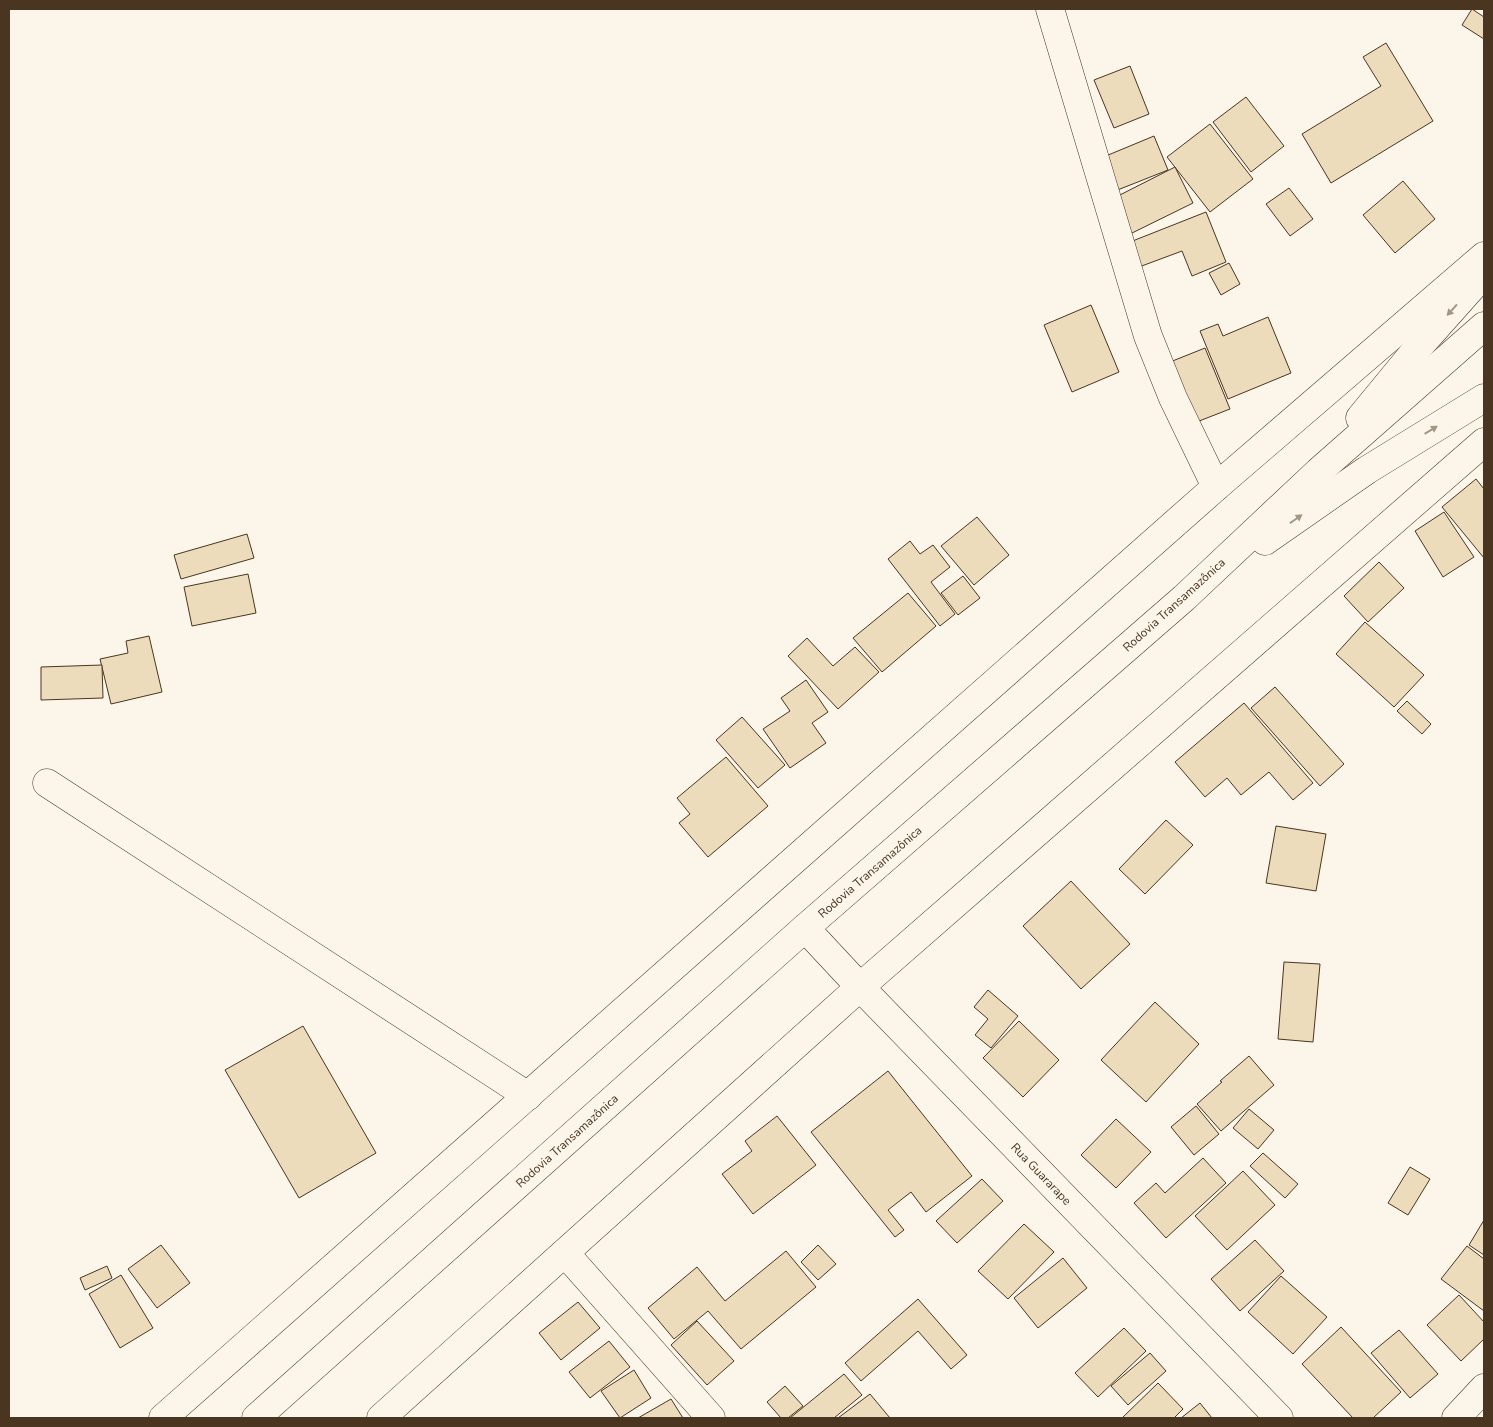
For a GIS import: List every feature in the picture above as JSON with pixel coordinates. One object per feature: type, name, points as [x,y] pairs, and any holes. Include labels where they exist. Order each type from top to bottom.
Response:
[{"type":"main road","points":[[1050,9],[1148,336],[1173,398],[1216,487]]},
{"type":"main road","points":[[163,1418],[1216,487],[1484,256]]},
{"type":"main road","points":[[1318,472],[1373,401],[1484,273]]},
{"type":"main road","name":"Rodovia Transamazônica","points":[[256,1418],[805,928],[1184,598],[1318,472],[1484,326]]},
{"type":"main road","points":[[1184,598],[1367,470],[1484,398]]},
{"type":"main road","points":[[383,1418],[860,987],[1484,442]]},
{"type":"main road","points":[[47,783],[528,1096]]},
{"type":"main road","name":"Rua Guararape","points":[[805,928],[1279,1418]]},
{"type":"main road","points":[[565,1253],[711,1418]]},
{"type":"main road","points":[[1456,1418],[1484,1388]]},
{"type":"building","points":[[1472,9],[1484,17],[1484,39],[1462,25]]},
{"type":"building","points":[[1386,43],[1433,121],[1331,183],[1302,134],[1381,86],[1363,57]]},
{"type":"building","points":[[1130,66],[1149,114],[1114,128],[1094,80]]},
{"type":"building","points":[[1246,97],[1284,146],[1251,172],[1213,122]]},
{"type":"building","points":[[1210,124],[1253,179],[1210,212],[1167,157]]},
{"type":"building","points":[[1154,136],[1168,170],[1115,191],[1101,158]]},
{"type":"building","points":[[1175,167],[1193,203],[1130,234],[1112,199]]},
{"type":"building","points":[[1403,181],[1435,219],[1395,253],[1363,215]]},
{"type":"building","points":[[1289,188],[1313,219],[1290,236],[1266,204]]},
{"type":"building","points":[[1206,212],[1226,262],[1192,276],[1182,251],[1139,267],[1130,242]]},
{"type":"building","points":[[1229,263],[1240,284],[1221,295],[1209,273]]},
{"type":"building","points":[[1091,305],[1119,372],[1072,392],[1044,325]]},
{"type":"building","points":[[1268,317],[1291,373],[1228,399],[1200,331],[1218,324],[1223,336]]},
{"type":"building","points":[[1205,348],[1230,409],[1194,423],[1170,362]]},
{"type":"building","points":[[1476,479],[1484,489],[1484,558],[1442,507]]},
{"type":"building","points":[[1444,512],[1474,557],[1443,577],[1415,531]]},
{"type":"building","points":[[977,517],[1009,555],[974,585],[941,546]]},
{"type":"building","points":[[247,534],[254,558],[181,579],[174,555]]},
{"type":"building","points":[[910,541],[920,554],[933,545],[950,567],[931,582],[955,614],[940,626],[888,559]]},
{"type":"building","points":[[1379,562],[1404,588],[1368,622],[1344,596]]},
{"type":"building","points":[[248,574],[256,613],[192,626],[184,587]]},
{"type":"building","points":[[963,576],[980,598],[958,615],[941,593]]},
{"type":"building","points":[[908,593],[936,626],[882,672],[853,638]]},
{"type":"building","points":[[1365,622],[1424,675],[1394,707],[1336,654]]},
{"type":"building","points":[[149,636],[162,692],[111,704],[100,659],[128,653],[126,641]]},
{"type":"building","points":[[807,638],[833,666],[855,647],[879,672],[838,709],[788,656]]},
{"type":"building","points":[[102,665],[103,698],[41,700],[41,667]]},
{"type":"building","points":[[806,680],[828,712],[812,723],[826,743],[790,768],[763,729],[790,711],[781,698]]},
{"type":"building","points":[[1275,687],[1344,764],[1320,786],[1251,708]]},
{"type":"building","points":[[1407,701],[1431,724],[1422,734],[1397,711]]},
{"type":"building","points":[[1244,703],[1313,783],[1293,800],[1269,772],[1241,795],[1227,778],[1205,797],[1175,762]]},
{"type":"building","points":[[742,717],[785,765],[758,788],[716,740]]},
{"type":"building","points":[[726,757],[768,806],[708,857],[679,823],[690,814],[677,798]]},
{"type":"building","points":[[1166,820],[1193,845],[1145,894],[1119,869]]},
{"type":"building","points":[[1276,826],[1326,834],[1316,891],[1266,883]]},
{"type":"building","points":[[1071,881],[1130,944],[1081,989],[1023,926]]},
{"type":"building","points":[[1284,962],[1320,964],[1313,1042],[1278,1039]]},
{"type":"building","points":[[988,990],[1018,1016],[991,1048],[975,1035],[988,1019],[974,1007]]},
{"type":"building","points":[[1155,1002],[1199,1044],[1146,1102],[1101,1060]]},
{"type":"building","points":[[1019,1021],[1059,1060],[1023,1097],[983,1058]]},
{"type":"building","points":[[303,1026],[376,1153],[299,1198],[225,1070]]},
{"type":"building","points":[[1249,1056],[1274,1085],[1221,1131],[1197,1104]]},
{"type":"building","points":[[888,1071],[972,1176],[926,1212],[911,1192],[888,1210],[904,1230],[895,1237],[811,1132]]},
{"type":"building","points":[[1196,1106],[1219,1134],[1194,1155],[1171,1127]]},
{"type":"building","points":[[1249,1109],[1274,1130],[1258,1149],[1233,1128]]},
{"type":"building","points":[[777,1116],[816,1165],[753,1214],[722,1174],[752,1151],[745,1141]]},
{"type":"building","points":[[1116,1119],[1151,1152],[1116,1188],[1081,1155]]},
{"type":"building","points":[[1263,1153],[1298,1184],[1285,1198],[1250,1166]]},
{"type":"building","points":[[1203,1158],[1226,1183],[1166,1238],[1134,1203],[1156,1183],[1165,1193]]},
{"type":"building","points":[[1410,1167],[1430,1179],[1408,1215],[1388,1203]]},
{"type":"building","points":[[1243,1171],[1275,1205],[1227,1250],[1195,1216]]},
{"type":"building","points":[[982,1179],[1003,1201],[957,1243],[936,1221]]},
{"type":"building","points":[[1484,1220],[1484,1255],[1469,1245]]},
{"type":"building","points":[[1024,1224],[1054,1252],[1008,1299],[978,1271]]},
{"type":"building","points":[[1255,1240],[1284,1271],[1240,1311],[1211,1279]]},
{"type":"building","points":[[161,1245],[190,1283],[157,1308],[128,1269]]},
{"type":"building","points":[[818,1245],[836,1264],[818,1280],[801,1262]]},
{"type":"building","points":[[1467,1246],[1484,1259],[1484,1311],[1441,1279]]},
{"type":"building","points":[[786,1251],[816,1287],[741,1349],[708,1311],[674,1339],[648,1308],[697,1267],[725,1301]]},
{"type":"building","points":[[1063,1258],[1087,1288],[1038,1328],[1014,1298]]},
{"type":"building","points":[[107,1266],[112,1278],[85,1290],[80,1278]]},
{"type":"building","points":[[121,1275],[153,1328],[120,1348],[89,1294]]},
{"type":"building","points":[[1281,1276],[1327,1317],[1293,1354],[1248,1312]]},
{"type":"building","points":[[1459,1295],[1484,1322],[1484,1339],[1461,1361],[1427,1325]]},
{"type":"building","points":[[918,1299],[967,1355],[951,1369],[918,1331],[861,1381],[845,1363]]},
{"type":"building","points":[[578,1302],[600,1328],[561,1360],[539,1333]]},
{"type":"building","points":[[697,1321],[734,1361],[707,1385],[671,1345]]},
{"type":"building","points":[[1341,1327],[1401,1392],[1373,1418],[1353,1418],[1302,1364]]},
{"type":"building","points":[[1124,1328],[1146,1351],[1098,1397],[1075,1373]]},
{"type":"building","points":[[1399,1330],[1438,1374],[1410,1398],[1371,1353]]},
{"type":"building","points":[[609,1341],[630,1367],[590,1398],[569,1372]]},
{"type":"building","points":[[1150,1353],[1166,1371],[1128,1405],[1111,1386]]},
{"type":"building","points":[[634,1370],[651,1398],[620,1418],[601,1391]]},
{"type":"building","points":[[844,1374],[862,1395],[834,1418],[790,1418]]},
{"type":"building","points":[[1158,1383],[1183,1409],[1174,1418],[1122,1418]]},
{"type":"building","points":[[785,1386],[803,1406],[788,1418],[781,1418],[767,1402]]},
{"type":"building","points":[[870,1394],[890,1418],[838,1418]]},
{"type":"building","points":[[671,1399],[683,1418],[638,1418]]},
{"type":"building","points":[[1200,1403],[1212,1418],[1181,1418]]}]
